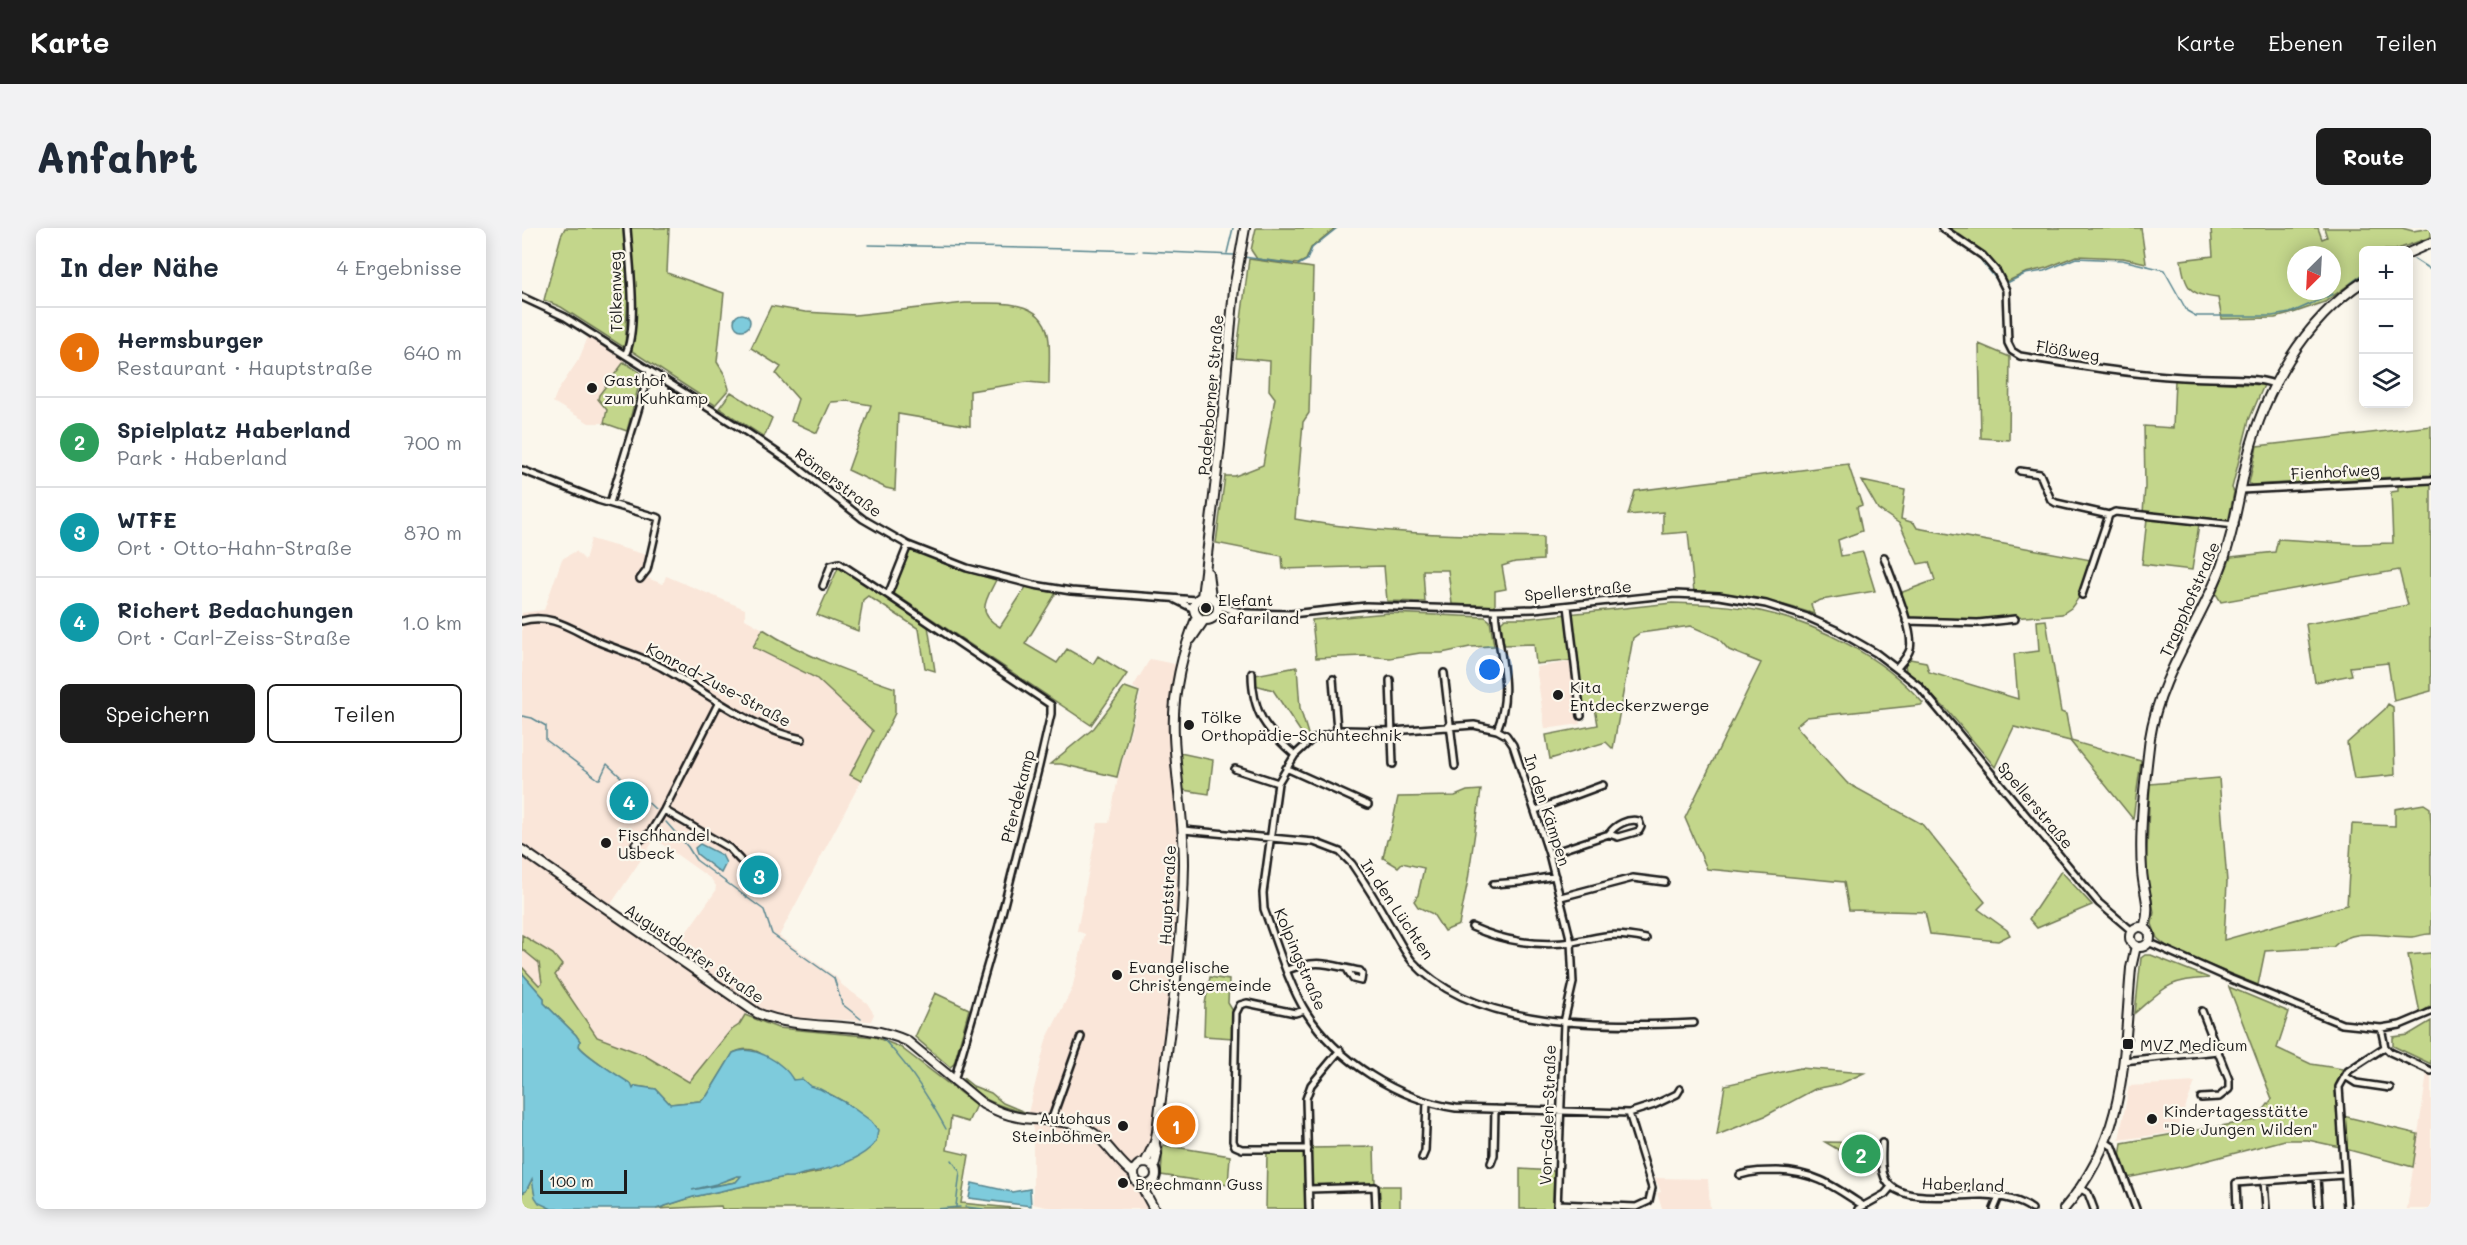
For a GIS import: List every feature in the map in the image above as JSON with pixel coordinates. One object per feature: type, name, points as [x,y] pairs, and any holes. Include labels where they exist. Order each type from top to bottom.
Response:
[{"type":"main road","name":"Paderborner Straße","points":[[1198,615],[1222,425],[1231,316],[1245,228]]},
{"type":"main road","points":[[2413,251],[2431,243]]},
{"type":"main road","name":"Trapphofstraße","points":[[2144,928],[2149,913],[2142,872],[2142,842],[2147,771],[2155,716],[2169,676],[2218,576],[2235,525],[2253,437],[2274,384],[2314,327],[2346,294],[2359,285]]},
{"type":"main road","name":"Paderborner Straße","points":[[1206,566],[1211,597]]},
{"type":"main road","points":[[1198,615],[1216,616],[1219,606],[1211,597],[1199,598]]},
{"type":"main road","name":"Hauptstraße","points":[[1154,1167],[1182,902],[1183,830],[1174,734],[1178,682],[1185,648],[1198,615]]},
{"type":"main road","name":"Augustdorfer Straße","points":[[522,850],[757,1013],[792,1024],[870,1029],[893,1035],[907,1041],[954,1082],[983,1104],[999,1112],[1018,1118],[1073,1124],[1086,1129],[1106,1144],[1118,1160],[1134,1174]]},
{"type":"main road","points":[[2139,927],[2144,928],[2150,936],[2148,942],[2141,946],[2136,945],[2132,942],[2132,932],[2139,927]]},
{"type":"main road","points":[[2064,1209],[2081,1189],[2107,1143],[2118,1104],[2131,968],[2136,945]]},
{"type":"main road","name":"Hauptstraße","points":[[1142,1163],[1155,1142]]},
{"type":"main road","points":[[1118,1160],[1128,1164],[1142,1163],[1154,1167],[1156,1175],[1152,1183],[1154,1209]]},
{"type":"main road","points":[[1142,1163],[1134,1174],[1154,1209]]},
{"type":"main road","points":[[1141,1185],[1152,1183]]},
{"type":"street","name":"Tölkenweg","points":[[625,355],[629,346],[632,302],[627,228]]},
{"type":"street","name":"Flößweg","points":[[1942,228],[1983,256],[1997,272],[2006,290],[2008,343],[2012,351],[2020,356],[2098,368],[2274,384]]},
{"type":"street","name":"Römerstraße","points":[[522,297],[552,310],[782,455],[863,519],[908,545],[967,568],[1034,585],[1071,591],[1199,598]]},
{"type":"street","points":[[610,503],[651,371]]},
{"type":"street","points":[[522,470],[610,503],[659,518],[647,570],[640,579]]},
{"type":"street","points":[[2020,471],[2040,474],[2054,502],[2109,514],[2115,512],[2235,525]]},
{"type":"street","name":"Fienhofweg","points":[[2241,490],[2431,480]]},
{"type":"street","points":[[2082,595],[2109,514]]},
{"type":"street","points":[[888,595],[908,545]]},
{"type":"street","points":[[1884,557],[1906,621],[1911,648],[1897,668]]},
{"type":"street","name":"Pferdekamp","points":[[823,586],[831,565],[838,563],[1050,705],[1051,714],[999,926],[954,1082]]},
{"type":"street","name":"Spellerstraße","points":[[1216,616],[1246,613],[1283,614],[1366,606],[1495,610],[1568,606],[1675,594],[1719,596],[1766,604],[1836,630],[1897,668],[1926,694],[2099,903],[2132,932]]},
{"type":"street","name":"Römerstraße","points":[[1173,598],[1198,615]]},
{"type":"street","name":"Spellerstraße","points":[[1219,606],[1246,613]]},
{"type":"street","points":[[1568,606],[1581,716]]},
{"type":"street","points":[[1269,837],[1278,783],[1295,755],[1311,740],[1337,730],[1392,731],[1474,725],[1497,730],[1503,716],[1506,689],[1495,610]]},
{"type":"street","name":"Konrad-Zuse-Straße","points":[[522,621],[544,618],[564,624],[600,642],[661,667],[720,702],[784,735],[802,739]]},
{"type":"street","points":[[1906,621],[1978,623],[2014,619]]},
{"type":"street","points":[[1252,673],[1256,706],[1261,717],[1276,738],[1295,755]]},
{"type":"street","points":[[1444,673],[1455,766]]},
{"type":"street","points":[[1333,679],[1337,730]]},
{"type":"street","points":[[1390,680],[1392,764]]},
{"type":"street","points":[[635,844],[650,833],[664,810],[720,702]]},
{"type":"street","name":"In den Kämpen","points":[[1497,730],[1506,735],[1514,745],[1536,810],[1561,897],[1571,942],[1573,983],[1564,1022]]},
{"type":"street","points":[[1286,768],[1368,805]]},
{"type":"street","points":[[1235,769],[1278,783]]},
{"type":"street","points":[[1536,810],[1603,785]]},
{"type":"street","points":[[664,810],[729,848],[740,860]]},
{"type":"street","points":[[1549,854],[1609,834],[1615,826],[1634,820],[1639,821],[1641,827],[1639,831],[1618,837],[1609,834]]},
{"type":"street","name":"In den Lüchten","points":[[1183,830],[1314,842],[1340,852],[1352,864],[1411,959],[1426,975],[1465,997],[1509,1013],[1564,1022],[1604,1026],[1694,1023]]},
{"type":"street","name":"Kolpingstraße","points":[[1269,837],[1263,901],[1287,970],[1305,1010],[1320,1032],[1382,1083],[1427,1102],[1456,1108],[1629,1113],[1677,1094],[1680,1089]]},
{"type":"street","points":[[1492,884],[1555,876]]},
{"type":"street","points":[[1561,897],[1633,878],[1665,882]]},
{"type":"street","points":[[1472,927],[1514,942],[1571,942],[1610,934],[1646,939]]},
{"type":"street","points":[[2148,942],[2322,1017],[2360,1028],[2381,1028],[2409,1022],[2431,1012]]},
{"type":"street","points":[[1287,970],[1307,962],[1347,969]]},
{"type":"street","points":[[1305,1010],[1295,1013],[1246,1003],[1240,1005],[1236,1013],[1233,1141],[1235,1146],[1242,1149],[1308,1149]]},
{"type":"street","points":[[2201,1098],[2219,1096],[2229,1089],[2229,1080],[2202,1011]]},
{"type":"street","name":"Von-Galen-Straße","points":[[1557,1207],[1564,1022]]},
{"type":"street","points":[[2381,1028],[2385,1047],[2390,1052],[2431,1071]]},
{"type":"street","points":[[1051,1121],[1081,1037]]},
{"type":"street","points":[[2347,1209],[2339,1087],[2348,1071],[2385,1047]]},
{"type":"street","points":[[1309,1209],[1306,1099],[1311,1085],[1340,1050]]},
{"type":"street","points":[[2123,1060],[2218,1051]]},
{"type":"street","points":[[2345,1076],[2356,1083],[2390,1088]]},
{"type":"street","points":[[1422,1158],[1425,1151],[1427,1102]]},
{"type":"street","points":[[1491,1163],[1494,1155],[1495,1109]]},
{"type":"street","points":[[1557,1207],[1636,1207],[1648,1202],[1652,1188],[1629,1113]]},
{"type":"street","points":[[1740,1175],[1754,1170],[1808,1174],[1831,1184],[1860,1207],[1885,1194],[1891,1187],[1882,1171],[1882,1143]]},
{"type":"street","points":[[2107,1143],[2113,1147],[2136,1209]]},
{"type":"street","points":[[2237,1209],[2235,1183],[2344,1175]]},
{"type":"street","points":[[2317,1177],[2319,1209]]},
{"type":"street","points":[[2264,1181],[2266,1209]]},
{"type":"street","points":[[1309,1189],[1375,1187],[1376,1209]]},
{"type":"street","name":"Haberland","points":[[1891,1187],[1908,1195],[1998,1197],[2016,1200],[2032,1209]]},
{"type":"street","points":[[2081,1189],[2088,1193],[2094,1209]]},
{"type":"street","points":[[1994,1209],[1998,1197]]},
{"type":"shaded area","points":[[588,337],[626,359],[599,395],[607,410],[604,423],[589,423],[553,402],[579,359]]},
{"type":"shaded area","points":[[591,539],[650,556],[647,578],[663,584],[666,576],[745,609],[745,619],[763,629],[753,647],[816,678],[873,731],[850,775],[861,781],[779,936],[836,977],[842,985],[867,1003],[874,1014],[871,1021],[794,1018],[760,1009],[752,1003],[739,1025],[730,1031],[689,1082],[644,1055],[597,1037],[554,975],[553,954],[522,935],[522,613],[544,610],[562,559],[576,551],[585,560]],"holes":[[[655,839],[711,879],[716,886],[715,892],[675,948],[611,904]]]},
{"type":"shaded area","points":[[1150,659],[1179,665],[1171,707],[1170,738],[1177,834],[1178,917],[1169,1012],[1157,1124],[1146,1159],[1134,1166],[1131,1171],[1131,1181],[1136,1189],[1144,1192],[1148,1209],[1055,1209],[1033,1204],[1033,1124],[1028,1113],[1046,1040],[1072,989],[1085,934],[1077,931],[1098,823],[1109,823],[1118,778],[1141,692],[1133,687]]},
{"type":"shaded area","name":"Kita Entdeckerzwerge","points":[[1570,662],[1580,724],[1545,729],[1536,667]]},
{"type":"shaded area","points":[[522,949],[539,963],[542,982],[539,985],[522,967]]},
{"type":"shaded area","points":[[2427,1073],[2431,1075],[2431,1209],[2407,1209]]},
{"type":"shaded area","name":"Kindertagesstätte \"Die Jungen Wilden\"","points":[[2195,1082],[2176,1132],[2119,1140],[2129,1086]]},
{"type":"shaded area","points":[[1655,1178],[1708,1179],[1710,1209],[1662,1209],[1657,1193],[1661,1192]]},
{"type":"green space","points":[[565,228],[624,228],[628,293],[625,348],[561,307],[544,300]]},
{"type":"green space","points":[[630,228],[669,228],[667,273],[724,293],[717,362],[725,375],[729,389],[715,405],[632,351],[634,321]]},
{"type":"green space","points":[[1256,228],[1335,228],[1311,248],[1306,260],[1298,264],[1257,259],[1251,250]]},
{"type":"green space","points":[[1947,228],[2141,228],[2146,263],[2123,258],[2076,256],[2046,268],[2025,273],[2006,282],[1985,254]]},
{"type":"green space","points":[[2211,228],[2318,228],[2322,239],[2327,237],[2324,228],[2402,228],[2413,231],[2431,228],[2431,237],[2406,246],[2359,246],[2359,277],[2341,290],[2341,246],[2287,246],[2287,300],[2328,300],[2275,318],[2222,319],[2218,298],[2201,295],[2187,284],[2181,260],[2213,256]]},
{"type":"green space","points":[[1249,259],[1313,268],[1309,413],[1303,422],[1295,519],[1388,531],[1543,537],[1543,560],[1515,562],[1502,566],[1506,589],[1495,591],[1495,606],[1452,604],[1448,570],[1423,570],[1425,602],[1387,601],[1384,566],[1283,569],[1282,556],[1216,543],[1225,476],[1235,476],[1263,465],[1275,398],[1269,390],[1270,361],[1236,358]]},
{"type":"green space","points":[[965,303],[1018,306],[1029,309],[1039,316],[1046,326],[1049,341],[1049,384],[1027,382],[970,391],[970,426],[898,414],[895,490],[848,470],[871,405],[848,401],[831,402],[817,433],[791,421],[798,399],[776,374],[781,367],[751,348],[771,306],[805,312],[855,315]]},
{"type":"green space","points":[[1979,344],[2010,357],[2009,440],[1981,438]]},
{"type":"green space","points":[[624,362],[638,371],[641,377],[627,431],[604,423],[607,410],[598,399]]},
{"type":"green space","points":[[2175,380],[2264,385],[2249,420],[2232,488],[2234,492],[2228,523],[2143,513],[2144,426],[2173,428]]},
{"type":"green space","points":[[731,392],[772,418],[764,437],[719,408]]},
{"type":"green space","points":[[2431,426],[2431,475],[2251,485],[2249,483],[2257,446]]},
{"type":"green space","points":[[1848,464],[1862,505],[1857,507],[1862,531],[1838,540],[1841,556],[1863,552],[1875,591],[1821,600],[1811,604],[1814,614],[1755,598],[1694,592],[1688,532],[1663,534],[1663,512],[1628,515],[1635,491]]},
{"type":"green space","points":[[1862,481],[1905,490],[1901,519],[1914,523],[1917,528],[2091,560],[2080,596],[2071,608],[2062,614],[1973,621],[1910,618],[1900,593],[1935,580],[1929,562],[1918,564],[1900,524],[1878,509]]},
{"type":"green space","points":[[2431,483],[2431,691],[2394,701],[2388,663],[2350,667],[2352,675],[2315,682],[2306,624],[2408,605],[2399,570],[2221,602],[2216,594],[2231,557],[2275,552],[2278,539],[2358,544],[2393,543],[2391,492],[2398,491],[2398,484]]},
{"type":"green space","points":[[2147,519],[2199,524],[2192,570],[2142,564]]},
{"type":"green space","points":[[911,549],[952,567],[996,580],[986,600],[985,611],[987,617],[1000,627],[1026,587],[1056,593],[1025,644],[1057,663],[1067,649],[1093,664],[1098,656],[1127,674],[1091,725],[892,592],[907,552]]},
{"type":"green space","points":[[839,566],[928,626],[935,671],[925,668],[919,629],[868,596],[863,600],[858,631],[817,615]]},
{"type":"green space","points":[[1206,600],[1212,602],[1214,608],[1212,614],[1206,616],[1200,614],[1198,608],[1200,602]]},
{"type":"green space","points":[[1672,603],[1749,609],[1805,624],[1869,657],[1907,686],[1923,703],[1921,705],[1807,717],[1796,726],[1847,783],[1922,824],[1985,902],[1978,909],[2007,930],[2010,935],[1998,941],[1930,934],[1925,912],[1849,910],[1844,882],[1707,869],[1685,818],[1761,663],[1729,650],[1718,638],[1691,626],[1640,633],[1633,638],[1613,749],[1606,742],[1550,759],[1546,735],[1598,725],[1595,708],[1583,707],[1577,660],[1536,664],[1534,644],[1504,645],[1501,622],[1505,618],[1530,618]]},
{"type":"green space","points":[[1388,613],[1485,617],[1490,621],[1494,646],[1390,658],[1364,656],[1316,658],[1312,620]]},
{"type":"green space","points":[[2046,620],[2061,712],[2066,714],[2071,741],[2141,761],[2133,819],[2070,741],[2014,727],[1995,767],[1947,710],[1906,671],[1905,664],[1910,659],[1926,662],[1929,672],[2018,699],[2014,654],[2039,651],[2037,621]]},
{"type":"green space","points":[[763,629],[811,655],[895,688],[895,713],[861,781],[850,775],[873,731],[816,678],[753,647]]},
{"type":"green space","points":[[1297,667],[1300,708],[1308,734],[1304,737],[1273,690],[1255,685],[1255,675]]},
{"type":"green space","points":[[1125,687],[1139,692],[1117,777],[1061,764],[1050,764],[1094,728]]},
{"type":"green space","points":[[2388,704],[2393,707],[2395,775],[2354,779],[2347,743]]},
{"type":"green space","points":[[1180,753],[1213,760],[1209,794],[1183,790]]},
{"type":"green space","points":[[2219,778],[2227,882],[2224,940],[2347,905],[2352,824],[2395,826],[2395,809],[2424,804],[2430,808],[2431,825],[2431,934],[2402,937],[2361,934],[2342,940],[2333,947],[2265,951],[2258,985],[2170,949],[2157,938],[2152,924],[2154,912],[2146,871],[2150,784]]},
{"type":"green space","points":[[1481,790],[1459,925],[1444,931],[1433,914],[1418,907],[1414,901],[1418,895],[1424,868],[1402,863],[1398,867],[1383,858],[1398,797],[1455,796],[1467,791]]},
{"type":"green space","points":[[2061,871],[2092,905],[2037,928],[2029,919]]},
{"type":"green space","points":[[522,935],[553,954],[562,965],[555,975],[597,1037],[644,1055],[689,1082],[730,1031],[739,1025],[745,1015],[778,1028],[875,1037],[900,1047],[976,1105],[968,1122],[951,1117],[947,1150],[969,1155],[961,1203],[1022,1209],[722,1209],[721,1206],[656,1209],[693,1197],[785,1177],[820,1172],[854,1109],[833,1096],[788,1077],[767,1058],[752,1050],[733,1053],[707,1096],[700,1101],[670,1104],[656,1089],[636,1086],[632,1089],[631,1084],[595,1060],[579,1046],[580,1041],[576,1035],[544,1003],[544,998],[522,973],[522,967],[539,985],[542,983],[539,963],[522,949]]},
{"type":"green space","points":[[2431,953],[2431,1006],[2420,1013],[2408,955]]},
{"type":"green space","points":[[2151,955],[2209,978],[2184,981],[2168,986],[2135,1013],[2141,958]]},
{"type":"green space","points":[[1210,977],[1229,980],[1228,1003],[1233,1011],[1233,1038],[1204,1036],[1205,1004]]},
{"type":"green space","points":[[2229,987],[2289,1012],[2277,1048],[2311,1064],[2343,1069],[2336,1084],[2340,1147],[2308,1140],[2285,1140],[2186,1166],[2127,1178],[2120,1158],[2122,1143],[2256,1120],[2272,1099]]},
{"type":"green space","points":[[935,993],[969,1009],[954,1064],[950,1067],[915,1037]]},
{"type":"green space","points":[[2431,1021],[2431,1064],[2393,1046],[2393,1037],[2408,1035]]},
{"type":"green space","points":[[1800,1068],[1864,1073],[1840,1084],[1815,1089],[1765,1116],[1717,1135],[1725,1085]]},
{"type":"green space","points":[[963,1078],[973,1086],[991,1093],[1003,1103],[1027,1113],[1010,1109],[982,1097]]},
{"type":"green space","points":[[2343,1116],[2418,1134],[2413,1167],[2345,1149]]},
{"type":"green space","points":[[1825,1142],[1878,1143],[1877,1164],[1863,1164]]},
{"type":"green space","points":[[1163,1145],[1230,1156],[1228,1185],[1161,1175]]},
{"type":"green space","points":[[1374,1147],[1375,1184],[1311,1186],[1310,1148]]},
{"type":"green space","points":[[1267,1151],[1304,1152],[1305,1209],[1266,1209]]},
{"type":"green space","points":[[1520,1169],[1554,1171],[1553,1209],[1520,1209]]},
{"type":"green space","points":[[742,1176],[736,1182],[691,1190],[726,1180]]},
{"type":"green space","points":[[532,1179],[536,1196],[552,1209],[522,1209],[522,1193],[526,1191]]},
{"type":"green space","points":[[1378,1186],[1400,1186],[1400,1209],[1379,1209]]},
{"type":"water","points":[[742,314],[750,322],[742,330],[734,322]]},
{"type":"water","points":[[700,844],[722,855],[726,863],[721,873],[697,854],[695,848]]},
{"type":"water","points":[[522,973],[544,998],[544,1003],[576,1035],[580,1041],[579,1046],[603,1066],[631,1084],[633,1089],[635,1086],[656,1089],[670,1104],[700,1101],[707,1096],[733,1053],[749,1051],[776,1061],[793,1080],[802,1079],[810,1086],[846,1103],[871,1121],[878,1130],[876,1142],[869,1149],[854,1159],[835,1166],[794,1177],[693,1197],[656,1209],[552,1209],[539,1203],[535,1197],[532,1179],[526,1191],[522,1193]],"holes":[[[737,1176],[741,1176],[736,1182],[692,1190]]]},
{"type":"water","points":[[972,1183],[1012,1192],[1030,1189],[1031,1206],[969,1198]]},
{"type":"waterway","points":[[1227,253],[1233,228]]},
{"type":"waterway","points":[[1298,265],[1307,260],[1312,248],[1337,228]]},
{"type":"waterway","points":[[868,245],[1069,249]]},
{"type":"waterway","points":[[1072,249],[1137,251]]},
{"type":"waterway","points":[[1143,251],[1234,255]]},
{"type":"waterway","points":[[1976,254],[1996,279]]},
{"type":"waterway","points":[[1244,257],[1293,264]]},
{"type":"waterway","points":[[2007,283],[2025,274],[2044,271],[2076,258],[2122,260],[2164,270],[2187,311],[2196,316],[2272,316],[2290,313],[2319,300]]},
{"type":"waterway","points":[[2414,259],[2431,270]]},
{"type":"waterway","points":[[2351,283],[2359,277]]},
{"type":"waterway","points":[[522,716],[532,718],[546,726],[546,740],[598,779],[607,764],[655,809]]},
{"type":"waterway","points":[[666,822],[696,860],[764,910],[772,934],[834,978],[842,1004],[861,1019]]},
{"type":"waterway","points":[[879,1035],[916,1079],[946,1129]]},
{"type":"waterway","points":[[952,1160],[960,1172],[956,1206]]},
{"type":"waterway","points":[[936,1209],[960,1207]]},
{"type":"waterway","points":[[965,1207],[984,1209]]},
{"type":"place","name":"Gasthof zum Kuhkamp","points":[[592,388]]},
{"type":"place","name":"Elefant Safariland","points":[[1206,608]]},
{"type":"place","name":"Kita Entdeckerzwerge","points":[[1558,695]]},
{"type":"place","name":"Tölke Orthopädie-Schuhtechnik","points":[[1189,725]]},
{"type":"place","name":"Richert Bedachungen","points":[[629,801]]},
{"type":"place","name":"Fischhandel Usbeck","points":[[606,843]]},
{"type":"place","name":"WTFE","points":[[759,875]]},
{"type":"place","name":"Evangelische Christengemeinde","points":[[1117,975]]},
{"type":"place","name":"MVZ Medicum","points":[[2128,1044]]},
{"type":"place","name":"Kindertagesstätte \"Die Jungen Wilden\"","points":[[2152,1119]]},
{"type":"place","name":"Hermsburger","points":[[1176,1125]]},
{"type":"place","name":"Autohaus Steinböhmer","points":[[1123,1126]]},
{"type":"place","name":"Spielplatz Haberland","points":[[1861,1154]]},
{"type":"place","name":"Brechmann Guss","points":[[1123,1183]]}]
